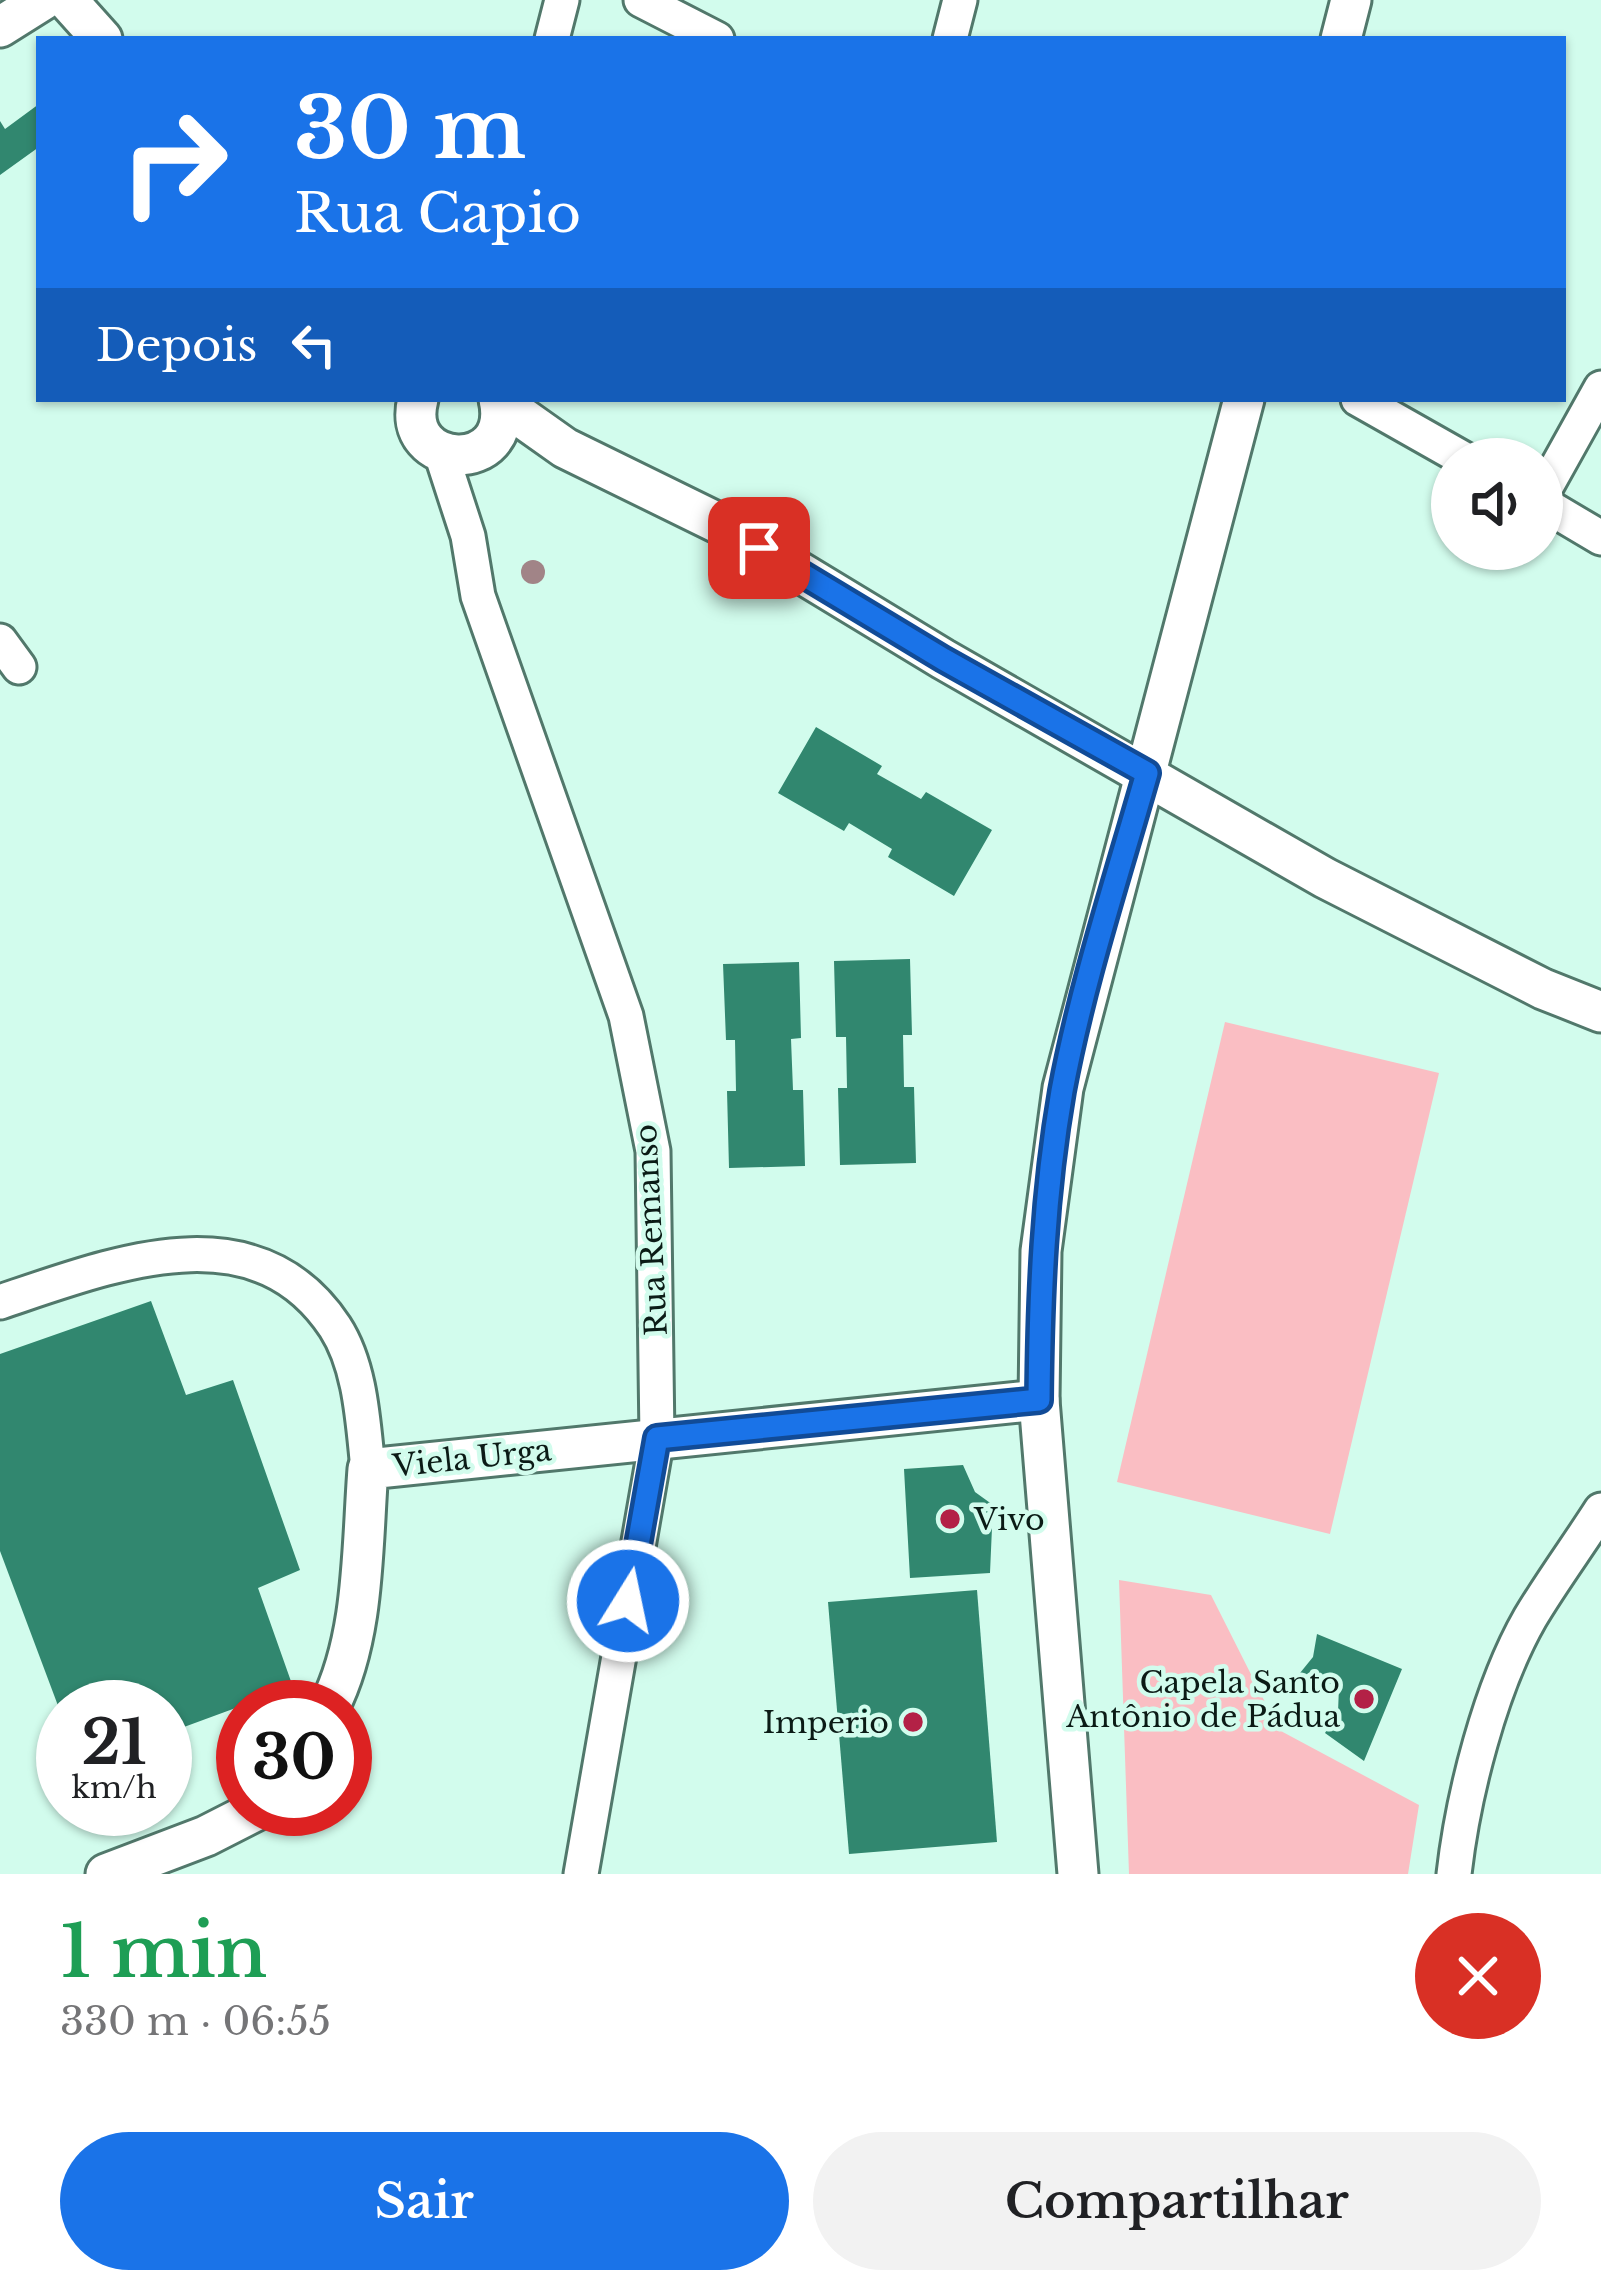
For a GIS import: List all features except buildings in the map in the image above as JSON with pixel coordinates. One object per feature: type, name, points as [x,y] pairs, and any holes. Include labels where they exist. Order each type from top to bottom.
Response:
[{"type":"street","points":[[0,27],[44,0]]},
{"type":"street","points":[[67,0],[99,36]]},
{"type":"street","points":[[553,36],[562,0]]},
{"type":"street","points":[[641,0],[711,36]]},
{"type":"street","points":[[951,36],[960,0]]},
{"type":"street","points":[[1341,36],[1351,0]]},
{"type":"street","points":[[1563,456],[1601,388]]},
{"type":"street","points":[[414,402],[417,427],[427,442],[482,429],[565,448],[722,526],[1325,878],[1512,974],[1601,1012]]},
{"type":"street","points":[[1078,1874],[1039,1400],[1041,1251],[1063,1088],[1243,402]]},
{"type":"street","points":[[1363,402],[1431,440]]},
{"type":"street","name":"Rua Remanso","points":[[482,429],[468,536],[478,596],[626,1016],[653,1151],[657,1438],[581,1874]]},
{"type":"street","points":[[1563,515],[1601,538]]},
{"type":"street","name":"Viela Urga","points":[[0,1302],[123,1264],[179,1255],[242,1257],[279,1271],[336,1328],[351,1366],[368,1469],[1039,1400]]},
{"type":"street","points":[[340,1680],[356,1618],[368,1469]]},
{"type":"street","points":[[1454,1874],[1460,1826],[1484,1728],[1528,1622],[1601,1510]]},
{"type":"street","points":[[106,1874],[216,1831]]},
{"type":"shaded area","points":[[1225,1022],[1439,1073],[1330,1534],[1117,1482]]},
{"type":"shaded area","points":[[1119,1580],[1211,1595],[1279,1730],[1419,1805],[1408,1874],[1129,1874]]},
{"type":"place","name":"Vivo","points":[[950,1519]]},
{"type":"place","name":"Capela Santo Antônio de Pádua","points":[[1364,1699]]},
{"type":"place","name":"Imperio","points":[[913,1722]]},
{"type":"route","points":[[628,1601],[657,1438],[1039,1400],[1041,1251],[1063,1088],[1147,773],[943,659],[759,548]]}]
